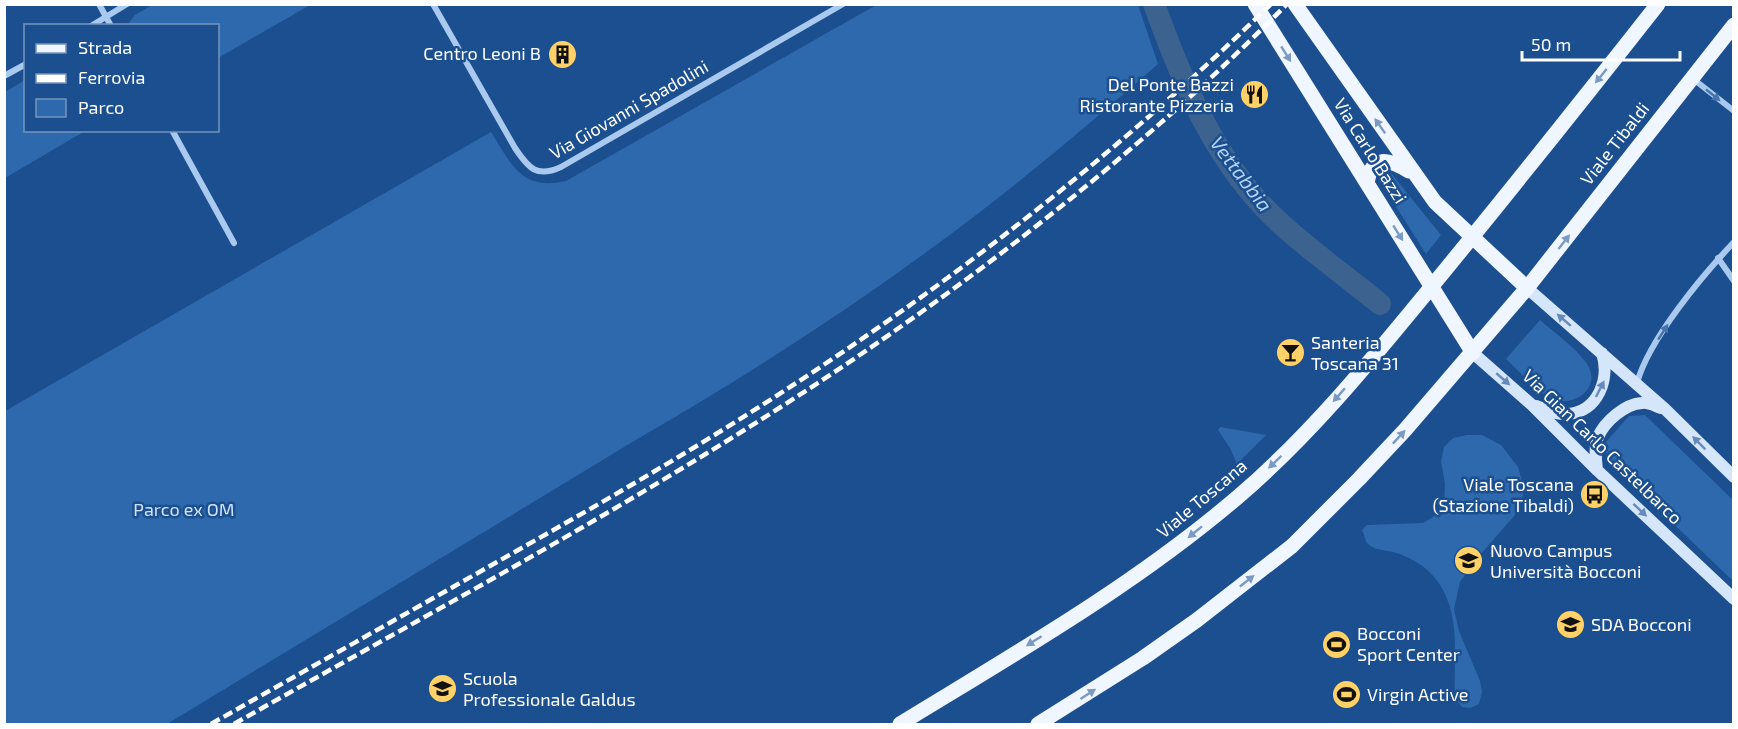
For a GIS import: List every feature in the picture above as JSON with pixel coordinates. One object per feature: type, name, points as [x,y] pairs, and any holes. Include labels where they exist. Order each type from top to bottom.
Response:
[{"type":"main road","name":"Via Carlo Bazzi","points":[[1255,4],[1451,318]]},
{"type":"main road","name":"Via Carlo Bazzi","points":[[1295,4],[1435,202],[1527,288]]},
{"type":"main road","points":[[1472,237],[1658,4]]},
{"type":"main road","name":"Viale Tibaldi","points":[[1527,288],[1734,25]]},
{"type":"main road","points":[[1367,183],[1373,166],[1380,162],[1394,162],[1414,174]]},
{"type":"main road","name":"Viale Toscana","points":[[900,724],[1106,596],[1191,536],[1240,495],[1310,429],[1472,237]]},
{"type":"main road","points":[[1038,724],[1143,658],[1197,620],[1292,546],[1406,430],[1527,288],[1665,409],[1734,477]]},
{"type":"main road","name":"Via Gian Carlo Castelbarco","points":[[1451,318],[1473,353],[1533,405],[1597,470],[1734,599]]},
{"type":"main road","points":[[1533,405],[1562,414],[1570,414],[1586,408],[1598,396],[1604,381],[1606,369],[1602,352]]},
{"type":"main road","points":[[1597,470],[1598,437],[1610,420],[1626,408],[1643,402],[1665,409]]},
{"type":"street","points":[[99,4],[110,24]]},
{"type":"street","points":[[94,24],[127,4]]},
{"type":"street","name":"Via Giovanni Spadolini","points":[[433,4],[515,148],[531,168],[541,173],[561,167],[843,4]]},
{"type":"street","points":[[4,76],[24,65]]},
{"type":"street","points":[[1692,77],[1734,111]]},
{"type":"street","points":[[173,132],[234,243]]},
{"type":"street","points":[[1637,384],[1641,368],[1661,334],[1718,258],[1734,242]]},
{"type":"street","points":[[1718,258],[1734,281]]},
{"type":"green space","points":[[152,4],[310,5],[219,57],[219,24],[128,24],[135,15]]},
{"type":"green space","name":"Parco ex OM","points":[[878,4],[1138,5],[1158,64],[1070,140],[980,212],[898,273],[813,331],[727,386],[167,724],[5,724],[5,411],[491,132],[512,165],[528,179],[551,183],[566,181]]},
{"type":"green space","points":[[24,81],[24,132],[83,132],[5,178],[5,92]]},
{"type":"green space","points":[[1391,173],[1441,235],[1426,254],[1380,181],[1382,176]]},
{"type":"green space","points":[[1540,320],[1575,350],[1590,370],[1590,386],[1578,397],[1561,401],[1547,397],[1506,359]]},
{"type":"green space","points":[[1645,415],[1733,500],[1733,581],[1607,460],[1605,443],[1629,416]]},
{"type":"green space","points":[[1220,427],[1266,435],[1237,464],[1218,430]]},
{"type":"green space","points":[[1482,435],[1501,445],[1518,467],[1523,484],[1523,499],[1514,516],[1474,562],[1460,582],[1454,609],[1459,631],[1480,681],[1482,692],[1479,704],[1470,708],[1462,707],[1455,699],[1454,630],[1449,603],[1443,590],[1434,576],[1416,561],[1370,545],[1366,542],[1362,530],[1367,525],[1423,523],[1433,517],[1444,504],[1445,484],[1441,461],[1444,447],[1453,438]]},
{"type":"waterway","name":"Vettabbia","points":[[1154,4],[1177,64],[1204,122],[1238,176],[1281,224],[1380,304]]},
{"type":"railway","points":[[211,724],[624,490],[818,369],[954,273],[1085,171],[1211,61],[1271,4]]},
{"type":"railway","points":[[234,724],[461,597],[686,466],[833,373],[893,332],[1011,246],[1126,153],[1236,55],[1287,4]]},
{"type":"place","name":"Centro Leoni B","points":[[562,54]]},
{"type":"place","name":"Del Ponte Bazzi Ristorante Pizzeria","points":[[1255,95]]},
{"type":"place","name":"Santeria Toscana 31","points":[[1290,353]]},
{"type":"place","name":"Viale Toscana (Stazione Tibaldi)","points":[[1595,495]]},
{"type":"place","name":"Nuovo Campus Università Bocconi","points":[[1469,561]]},
{"type":"place","name":"SDA Bocconi","points":[[1570,625]]},
{"type":"place","name":"Bocconi Sport Center","points":[[1336,644]]},
{"type":"place","name":"Scuola Professionale Galdus","points":[[442,689]]},
{"type":"place","name":"Virgin Active","points":[[1346,695]]}]
